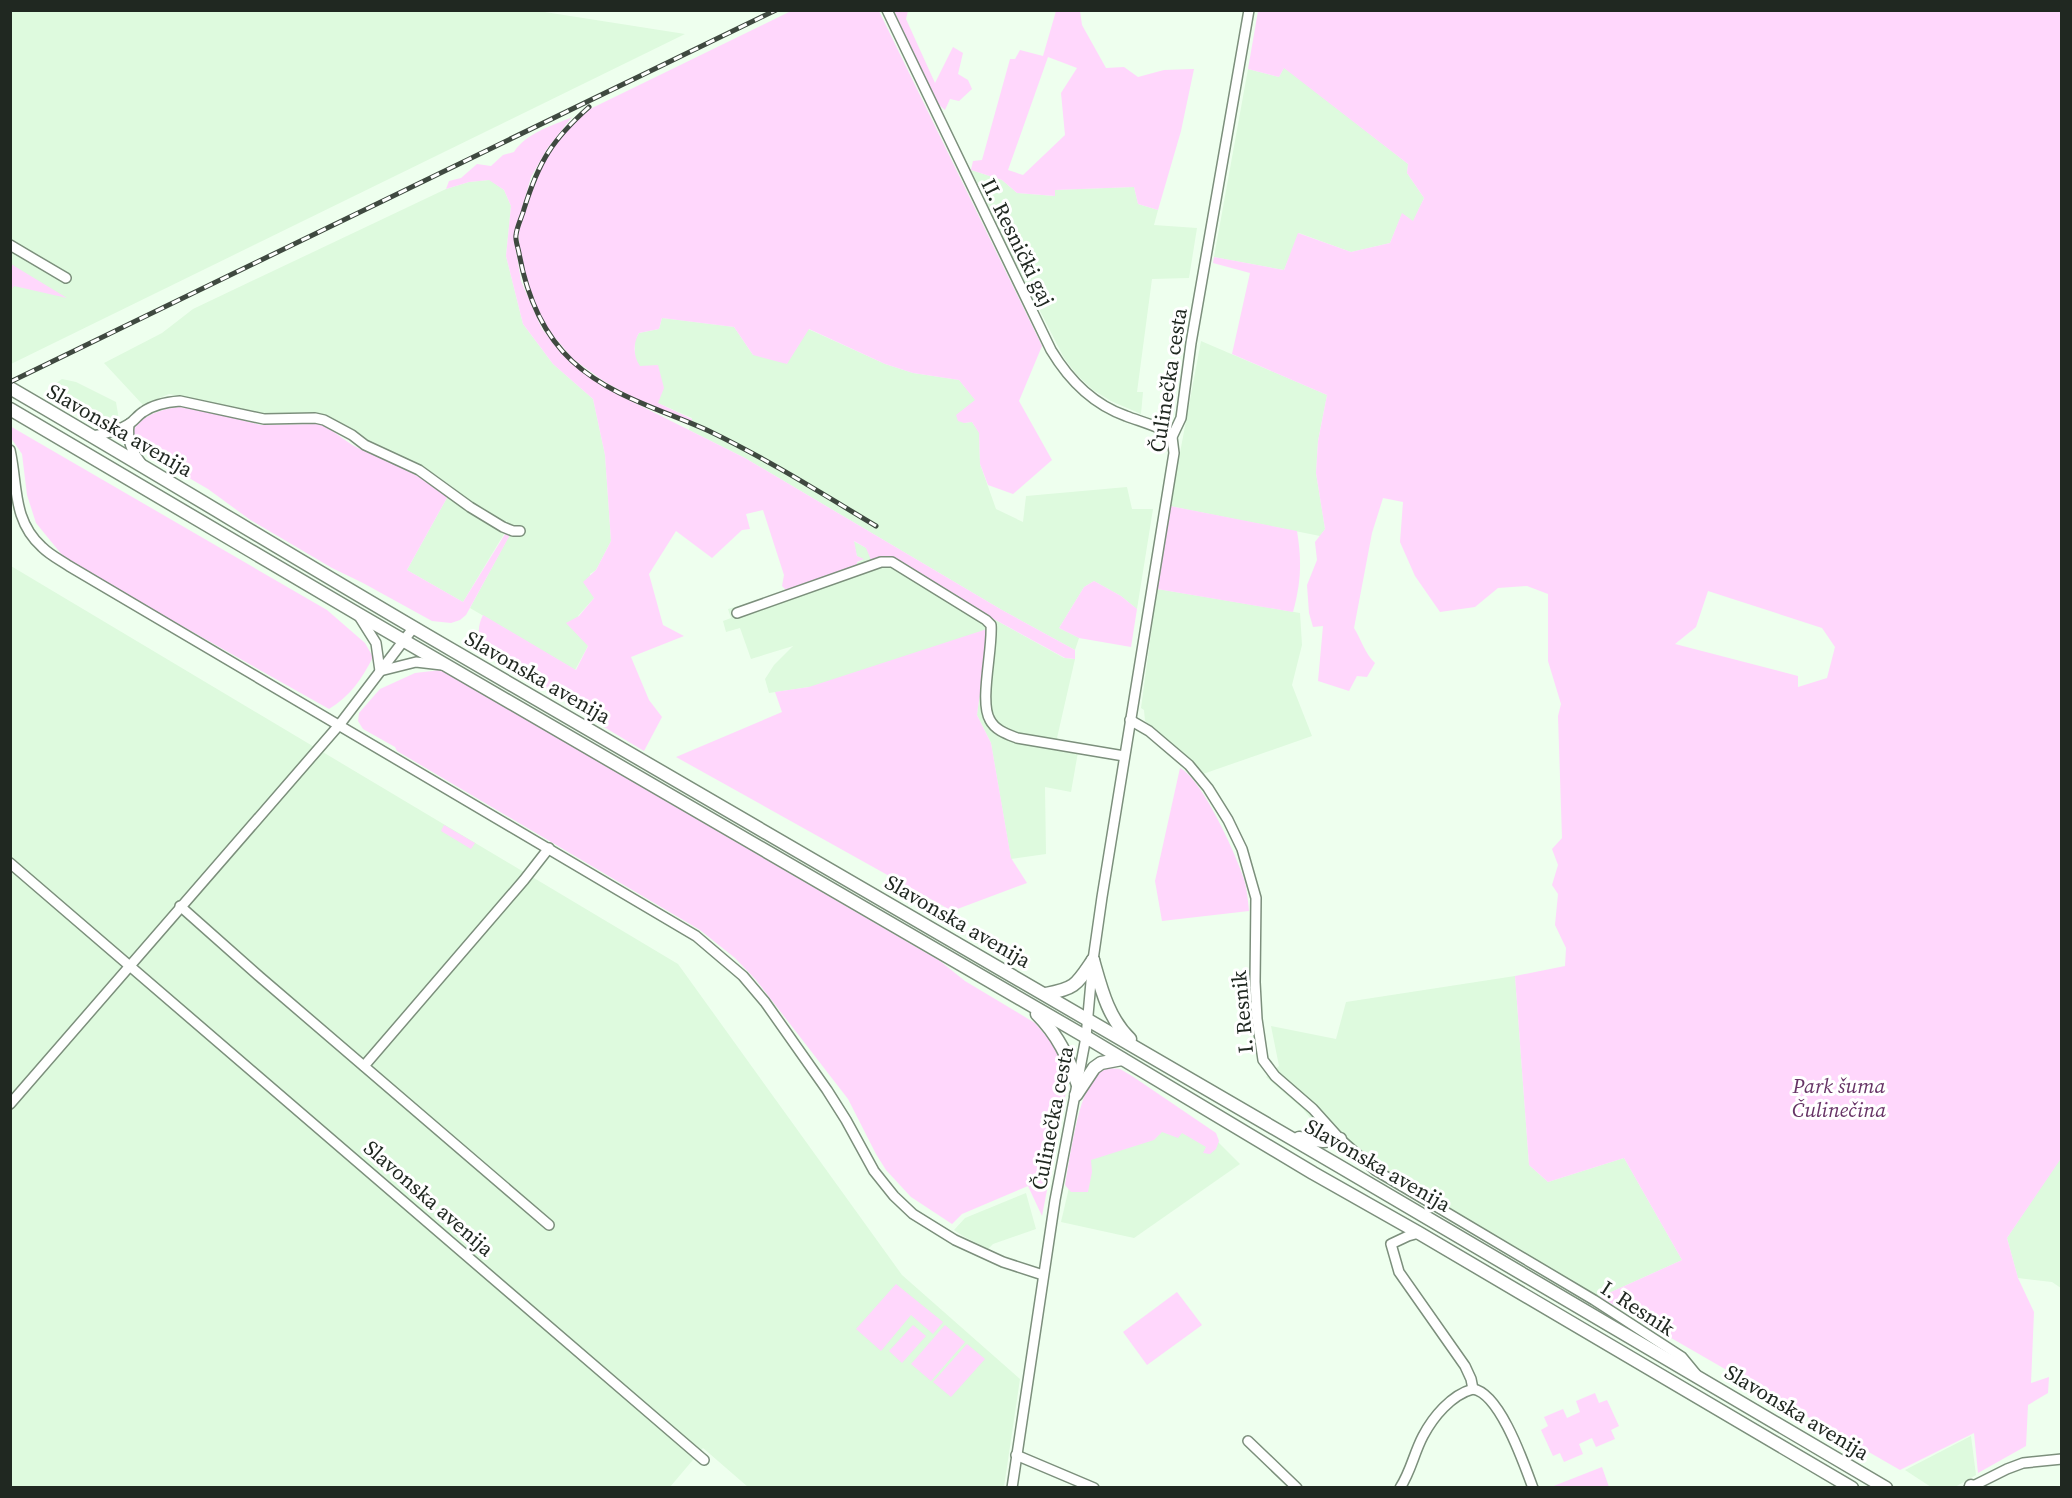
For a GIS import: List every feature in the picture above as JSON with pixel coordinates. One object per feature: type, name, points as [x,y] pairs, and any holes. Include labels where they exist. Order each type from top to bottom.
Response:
[{"type":"main road","name":"Slavonska avenija","points":[[10,388],[414,627],[1293,1137],[1886,1488]]},
{"type":"main road","name":"Slavonska avenija","points":[[10,409],[1086,1037],[1313,1173],[1852,1488]]},
{"type":"main road","points":[[1046,994],[1067,990],[1074,986],[1093,960]]},
{"type":"main road","points":[[1093,960],[1106,1004],[1120,1030],[1145,1053]]},
{"type":"main road","points":[[1028,1005],[1055,1034],[1069,1058],[1077,1090]]},
{"type":"main road","points":[[1077,1090],[1094,1068],[1101,1063],[1122,1059]]},
{"type":"main road","points":[[1293,1137],[1340,1139]]},
{"type":"street","name":"II. Resnički gaj","points":[[887,10],[1051,350],[1063,370],[1089,396],[1103,406],[1161,429],[1172,436]]},
{"type":"street","name":"Čulinečka cesta","points":[[1012,1488],[1054,1200],[1086,1037],[1093,960],[1174,453],[1172,436],[1181,418],[1191,343],[1249,10]]},
{"type":"street","points":[[10,245],[66,278]]},
{"type":"street","points":[[92,436],[115,431],[154,406],[180,401],[264,419],[315,418],[324,420],[365,445],[419,470],[495,523],[513,531],[520,531]]},
{"type":"street","points":[[129,424],[130,448],[142,465]]},
{"type":"street","points":[[10,450],[18,510],[32,536],[42,548],[696,936],[743,976],[765,1002],[827,1090],[874,1171],[913,1214],[955,1240],[1003,1262],[1043,1275]]},
{"type":"street","points":[[737,613],[881,562],[891,562],[987,620],[991,625],[985,706],[990,720],[1001,732],[1017,738],[1124,756]]},
{"type":"street","name":"Slavonska avenija","points":[[358,614],[376,643],[380,671],[416,662],[448,666]]},
{"type":"street","points":[[10,1104],[340,724],[414,627]]},
{"type":"street","name":"I. Resnik","points":[[1130,720],[1149,731],[1189,765],[1208,788],[1228,820],[1242,849],[1256,898],[1257,1019],[1263,1060],[1275,1076],[1313,1109],[1340,1139],[1375,1170],[1594,1300],[1682,1357],[1696,1375]]},
{"type":"street","points":[[364,1066],[549,848]]},
{"type":"street","name":"Slavonska avenija","points":[[10,863],[704,1460]]},
{"type":"street","points":[[180,906],[549,1225]]},
{"type":"street","name":"Slavonska avenija","points":[[1419,1233],[1391,1244],[1399,1272],[1465,1366],[1473,1389]]},
{"type":"street","points":[[1400,1488],[1408,1476],[1423,1437],[1433,1421],[1454,1398],[1473,1389],[1484,1393],[1493,1404],[1509,1432],[1533,1488]]},
{"type":"street","points":[[1248,1441],[1297,1488]]},
{"type":"street","points":[[1016,1455],[1094,1488]]},
{"type":"street","points":[[1970,1487],[2024,1463],[2061,1459]]},
{"type":"shaded area","points":[[532,10],[685,34],[11,364],[11,11]]},
{"type":"shaded area","points":[[1284,67],[1408,164],[1407,173],[1424,198],[1413,222],[1402,214],[1390,243],[1351,252],[1299,233],[1284,270],[1214,257],[1248,69],[1279,77]]},
{"type":"shaded area","points":[[971,170],[1002,180],[1017,193],[1054,196],[1055,190],[1134,187],[1138,204],[1158,210],[1154,225],[1197,228],[1189,278],[1152,279],[1137,392],[1143,392],[1141,414],[1093,390],[1064,358]]},
{"type":"shaded area","points":[[490,180],[504,190],[511,206],[506,256],[523,324],[553,364],[593,399],[605,455],[611,541],[596,570],[590,574],[594,598],[578,616],[588,646],[575,670],[470,608],[509,536],[504,534],[463,602],[407,570],[453,487],[424,467],[373,444],[323,415],[273,415],[169,394],[143,405],[104,363],[162,333],[193,309],[446,189],[469,182]]},
{"type":"shaded area","points":[[662,318],[734,327],[753,355],[808,329],[885,364],[913,373],[959,380],[976,400],[964,423],[972,422],[979,432],[980,464],[996,509],[1023,522],[1026,496],[1127,487],[1132,509],[1153,509],[1137,609],[1121,596],[1094,581],[1084,587],[1059,628],[1079,638],[1075,650],[1002,610],[745,458],[689,430],[692,418],[658,403],[635,359],[635,340],[639,333],[659,329]]},
{"type":"shaded area","points":[[1201,341],[1327,395],[1318,441],[1316,473],[1325,529],[1320,536],[1170,506]]},
{"type":"shaded area","points":[[62,379],[76,382],[116,402],[119,420],[96,424],[47,390]]},
{"type":"shaded area","points":[[853,541],[894,560],[1064,658],[1075,659],[1057,738],[1078,752],[1071,792],[1045,787],[1046,854],[1011,859],[991,743],[977,715],[981,683],[809,687],[769,693],[765,679],[774,665],[793,646],[751,659],[740,628],[726,632],[723,621],[731,618],[728,609],[788,592],[863,560],[857,556]]},
{"type":"shaded area","points":[[11,566],[678,964],[902,1275],[1020,1379],[1004,1487],[748,1487],[703,1448],[670,1487],[11,1488]]},
{"type":"shaded area","points":[[1157,589],[1300,613],[1302,645],[1292,685],[1312,736],[1203,774],[1192,760],[1145,721],[1144,710],[1141,708]]},
{"type":"shaded area","points":[[1515,976],[1529,1165],[1548,1182],[1624,1158],[1682,1260],[1591,1303],[1367,1170],[1323,1134],[1303,1109],[1266,1077],[1279,1066],[1271,1026],[1336,1039],[1346,1002]]},
{"type":"shaded area","points":[[1092,1089],[1216,1140],[1240,1164],[1134,1238],[1061,1222]]},
{"type":"shaded area","points":[[2061,1157],[2061,1288],[2052,1282],[2018,1278],[2007,1238]]},
{"type":"shaded area","points":[[1026,1193],[1036,1229],[993,1244],[988,1249],[954,1230],[965,1218]]},
{"type":"shaded area","points":[[1971,1436],[1976,1475],[1955,1487],[1931,1487],[1905,1470]]},
{"type":"green space","points":[[791,11],[879,11],[1042,346],[1019,401],[1052,460],[1013,494],[988,485],[980,464],[979,433],[972,422],[958,421],[956,415],[975,400],[959,380],[913,373],[885,364],[809,329],[787,364],[753,355],[734,327],[662,318],[659,329],[639,333],[635,345],[636,358],[640,366],[658,365],[664,388],[658,403],[692,419],[692,422],[645,404],[605,382],[573,359],[546,327],[525,281],[518,234],[536,179],[552,149],[570,127],[590,109]]},
{"type":"green space","points":[[894,11],[908,11],[906,19],[935,83],[953,47],[963,53],[958,74],[968,80],[972,89],[959,101],[950,99],[945,110],[938,104]]},
{"type":"green space","points":[[1056,11],[1080,11],[1082,25],[1106,68],[1124,67],[1138,77],[1164,70],[1194,69],[1181,131],[1158,210],[1138,204],[1134,187],[1055,190],[1055,196],[1017,193],[1002,180],[971,170],[973,161],[982,160],[1010,59],[1015,59],[1020,50],[1043,56]],"holes":[[[1048,57],[1077,68],[1061,93],[1065,135],[1023,175],[1008,170]]]},
{"type":"green space","name":"Park šuma Čulinečina","points":[[1258,11],[2061,11],[2062,1157],[2007,1238],[2018,1278],[2034,1312],[2031,1383],[2049,1377],[2048,1393],[2028,1405],[2026,1446],[1978,1473],[1974,1433],[1900,1470],[1600,1297],[1682,1260],[1624,1158],[1548,1182],[1529,1165],[1515,976],[1565,966],[1566,948],[1555,925],[1558,894],[1552,885],[1558,865],[1552,849],[1562,838],[1558,716],[1561,704],[1548,661],[1548,594],[1527,586],[1498,588],[1475,607],[1440,612],[1415,576],[1400,542],[1403,502],[1383,498],[1372,533],[1354,628],[1375,663],[1367,677],[1357,676],[1349,691],[1318,681],[1323,626],[1313,627],[1309,613],[1307,585],[1317,560],[1315,542],[1325,529],[1316,473],[1318,441],[1327,395],[1232,354],[1250,273],[1213,263],[1214,257],[1284,270],[1298,233],[1351,252],[1390,243],[1402,213],[1413,221],[1424,198],[1407,173],[1408,164],[1284,68],[1279,77],[1248,69]],"holes":[[[1708,591],[1822,628],[1835,647],[1827,678],[1798,687],[1798,676],[1675,644],[1696,627]]]},
{"type":"green space","points":[[572,117],[547,149],[531,177],[514,237],[521,281],[542,329],[571,363],[603,387],[745,458],[1002,610],[1075,650],[1075,659],[1065,658],[990,617],[894,560],[884,557],[871,560],[866,548],[854,541],[857,556],[864,559],[857,562],[857,565],[788,592],[782,586],[784,575],[763,510],[746,514],[750,529],[742,530],[712,558],[676,531],[649,574],[663,625],[684,636],[631,657],[649,700],[662,717],[644,751],[584,715],[556,694],[491,656],[492,654],[481,642],[479,632],[483,615],[576,670],[588,646],[566,623],[579,616],[594,598],[583,582],[596,570],[611,541],[605,455],[593,399],[553,364],[523,324],[506,256],[511,206],[504,190],[489,180],[469,182],[446,189],[449,181],[461,178],[477,164],[491,166],[503,155],[514,152],[532,135]]},
{"type":"green space","points":[[11,264],[67,298],[14,286],[11,290]]},
{"type":"green space","points":[[179,407],[206,411],[261,425],[319,424],[358,448],[404,469],[437,488],[448,496],[407,570],[463,602],[505,534],[510,535],[466,615],[451,623],[432,621],[332,568],[249,519],[208,489],[138,448],[132,434],[139,422],[158,412]]},
{"type":"green space","points":[[10,426],[327,610],[365,643],[373,657],[360,680],[349,693],[329,709],[67,561],[36,523],[27,495],[22,454],[11,438]]},
{"type":"green space","points":[[1170,506],[1297,531],[1300,572],[1293,612],[1157,589]]},
{"type":"green space","points":[[1094,581],[1121,596],[1137,609],[1131,647],[1079,638],[1059,628],[1084,587]]},
{"type":"green space","points":[[987,629],[977,715],[991,743],[1011,858],[1027,883],[952,911],[676,757],[782,712],[775,692],[809,687]]},
{"type":"green space","points":[[441,670],[940,961],[965,981],[1035,1023],[1061,1054],[1066,1092],[1042,1216],[1028,1186],[962,1214],[952,1224],[911,1197],[886,1170],[848,1099],[756,980],[735,958],[700,930],[363,729],[358,721],[359,713],[380,689],[415,673]]},
{"type":"green space","points":[[1180,768],[1198,786],[1226,836],[1244,879],[1249,911],[1162,921],[1155,881]]},
{"type":"green space","points":[[444,825],[475,843],[471,849],[441,831]]},
{"type":"green space","points":[[1109,1068],[1120,1069],[1132,1076],[1216,1133],[1219,1141],[1216,1149],[1210,1154],[1203,1153],[1206,1147],[1182,1133],[1178,1138],[1162,1132],[1154,1140],[1091,1160],[1092,1172],[1088,1192],[1071,1192],[1065,1185],[1072,1143],[1084,1096],[1098,1074]]},
{"type":"green space","points":[[896,1284],[943,1322],[933,1334],[911,1315],[881,1351],[856,1329]]},
{"type":"green space","points":[[1177,1292],[1202,1325],[1147,1365],[1123,1332]]},
{"type":"green space","points":[[913,1325],[926,1336],[902,1363],[889,1351]]},
{"type":"green space","points":[[945,1325],[965,1342],[931,1381],[911,1364]]},
{"type":"green space","points":[[967,1344],[985,1359],[951,1397],[933,1382]]},
{"type":"green space","points":[[1595,1393],[1599,1403],[1607,1400],[1619,1426],[1611,1430],[1615,1439],[1596,1447],[1592,1438],[1579,1444],[1583,1454],[1564,1462],[1560,1453],[1553,1456],[1541,1430],[1548,1426],[1544,1417],[1563,1409],[1567,1418],[1580,1412],[1576,1401]]},
{"type":"green space","points":[[1602,1467],[1609,1487],[1551,1487]]},
{"type":"railway","points":[[10,382],[776,10]]},
{"type":"railway","points":[[589,107],[565,130],[541,164],[516,235],[522,268],[531,297],[552,338],[572,361],[603,384],[638,402],[731,442],[876,526]]}]
